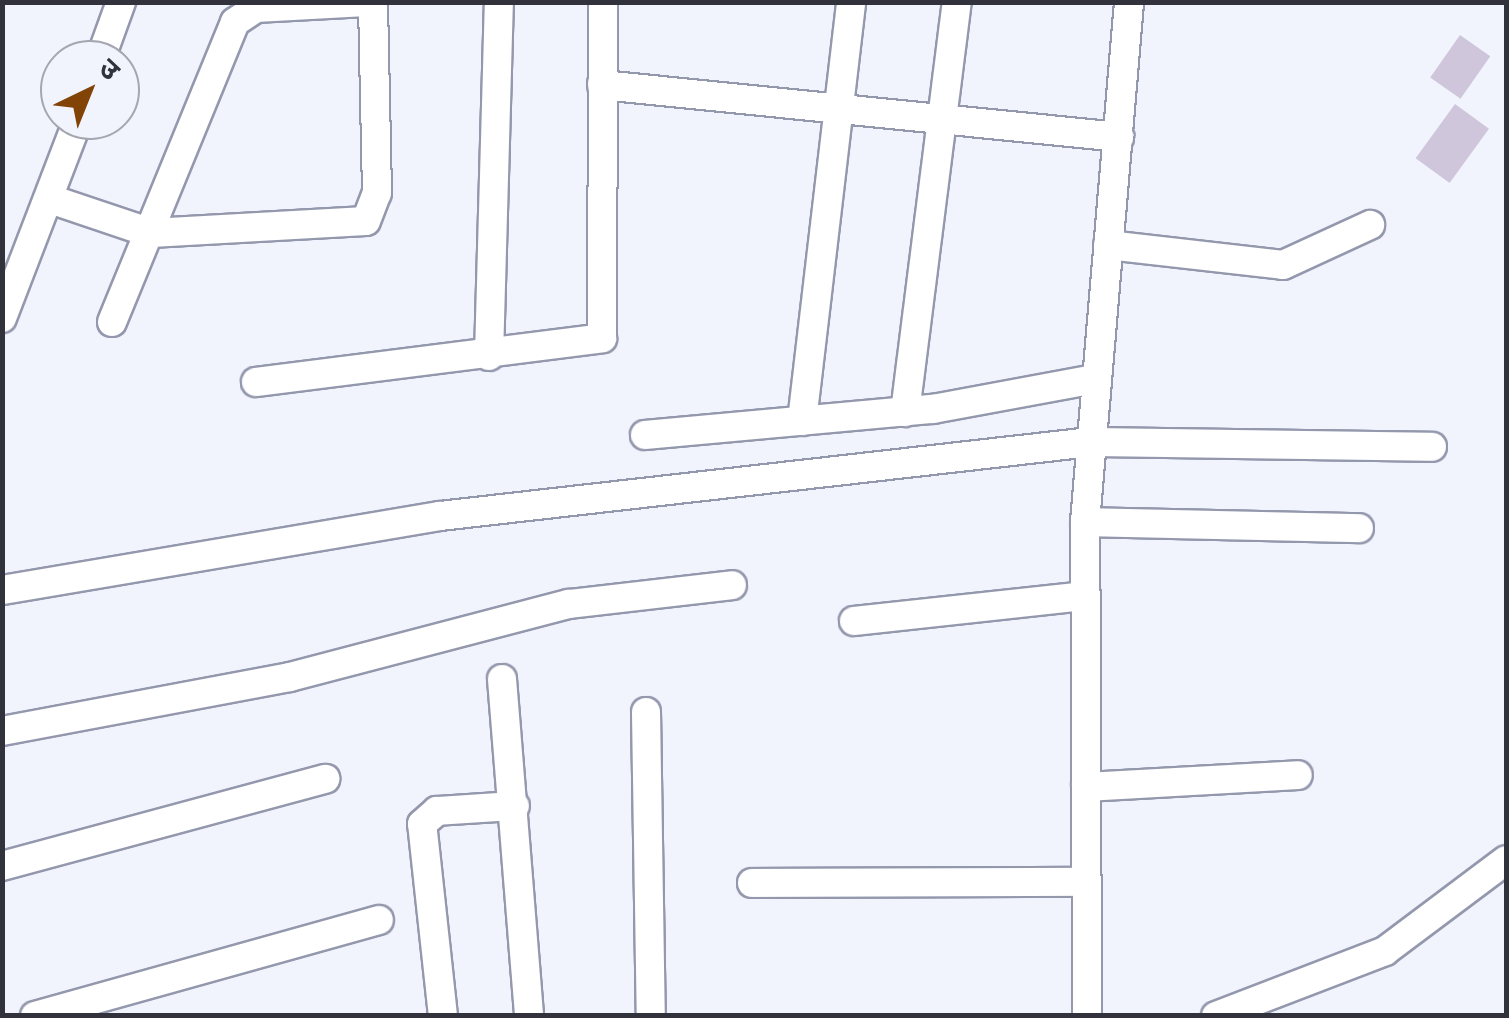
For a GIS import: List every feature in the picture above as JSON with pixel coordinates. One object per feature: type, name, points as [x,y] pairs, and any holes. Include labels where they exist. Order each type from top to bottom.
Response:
[{"type":"street","points":[[107,40],[120,2]]},
{"type":"street","points":[[50,199],[151,233],[370,218],[377,193],[370,2],[244,12],[151,233],[112,322]]},
{"type":"street","points":[[489,356],[499,2]]},
{"type":"street","points":[[256,382],[489,356],[604,334],[604,2]]},
{"type":"street","points":[[802,420],[851,2]]},
{"type":"street","points":[[905,412],[946,122],[957,2]]},
{"type":"street","points":[[1087,1016],[1085,522],[1129,2]]},
{"type":"street","points":[[602,85],[1119,138]]},
{"type":"street","points":[[2,318],[71,140]]},
{"type":"street","points":[[1108,245],[1283,265],[1370,225]]},
{"type":"street","points":[[645,434],[905,412],[1095,379]]},
{"type":"street","points":[[2,590],[458,514],[1091,442],[1432,448]]},
{"type":"street","points":[[1085,522],[1359,528]]},
{"type":"street","points":[[2,731],[290,677],[569,604],[732,585]]},
{"type":"street","points":[[854,620],[1086,596]]},
{"type":"street","points":[[502,679],[529,1016]]},
{"type":"street","points":[[646,712],[651,1016]]},
{"type":"street","points":[[1086,787],[1298,775]]},
{"type":"street","points":[[2,866],[325,779]]},
{"type":"street","points":[[443,1016],[422,824],[437,810],[515,806]]},
{"type":"street","points":[[1216,1016],[1385,951],[1506,860]]},
{"type":"street","points":[[752,883],[1086,882]]},
{"type":"street","points":[[35,1016],[379,920]]},
{"type":"building","points":[[1460,35],[1490,56],[1460,99],[1430,78]]},
{"type":"building","points":[[1455,104],[1489,129],[1450,183],[1416,158]]}]
